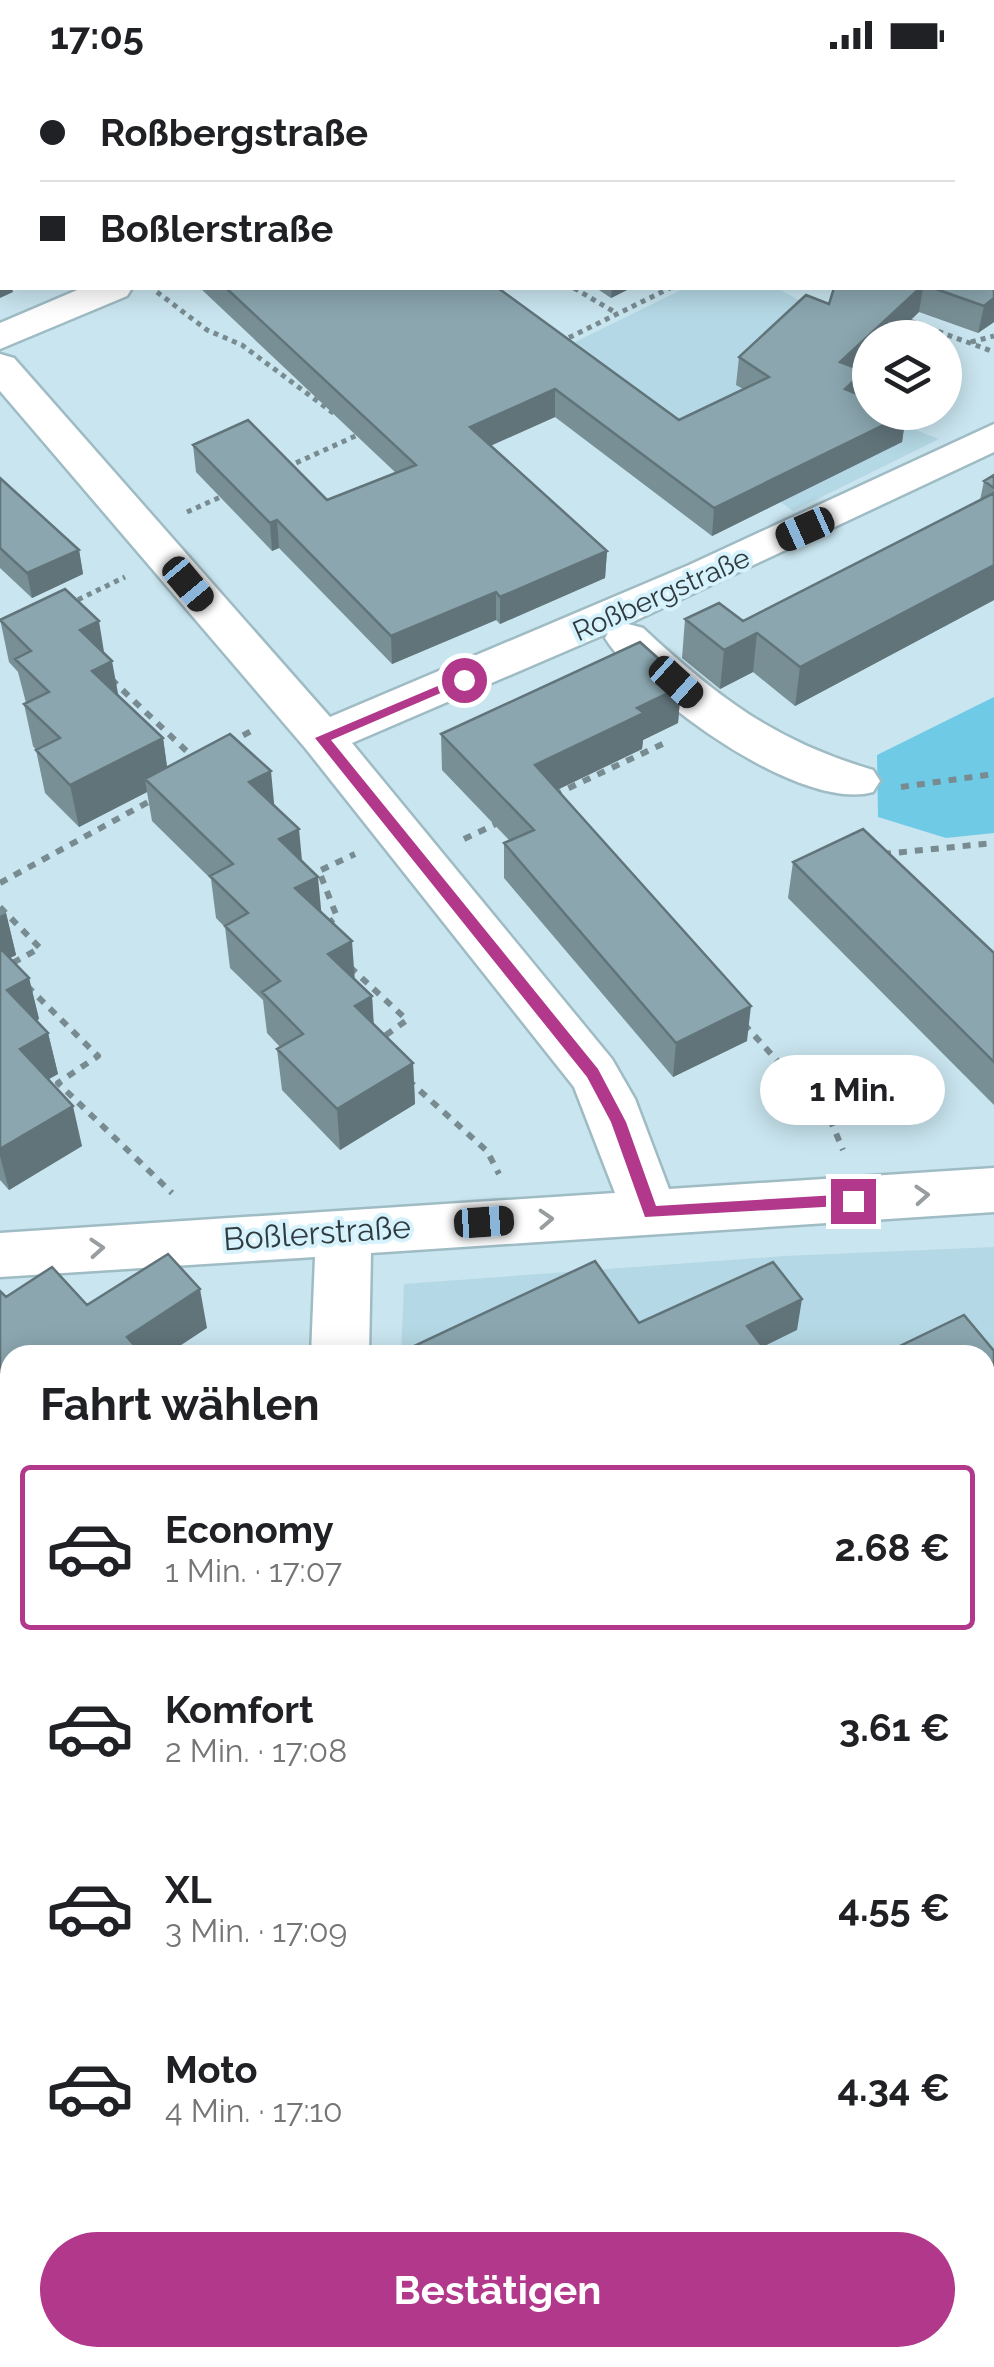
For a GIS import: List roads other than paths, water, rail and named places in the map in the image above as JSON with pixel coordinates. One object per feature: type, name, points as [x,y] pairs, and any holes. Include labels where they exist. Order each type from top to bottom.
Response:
[{"type":"street","points":[[0,337],[109,290]]},
{"type":"street","points":[[0,366],[310,725],[593,1073],[618,1122],[650,1213]]},
{"type":"street","name":"Roßbergstraße","points":[[310,725],[606,618],[821,522],[994,436]]},
{"type":"street","points":[[606,618],[715,718],[776,757],[856,781]]},
{"type":"street","name":"Boßlerstraße","points":[[0,1255],[994,1190]]},
{"type":"street","points":[[340,1345],[344,1232]]}]
